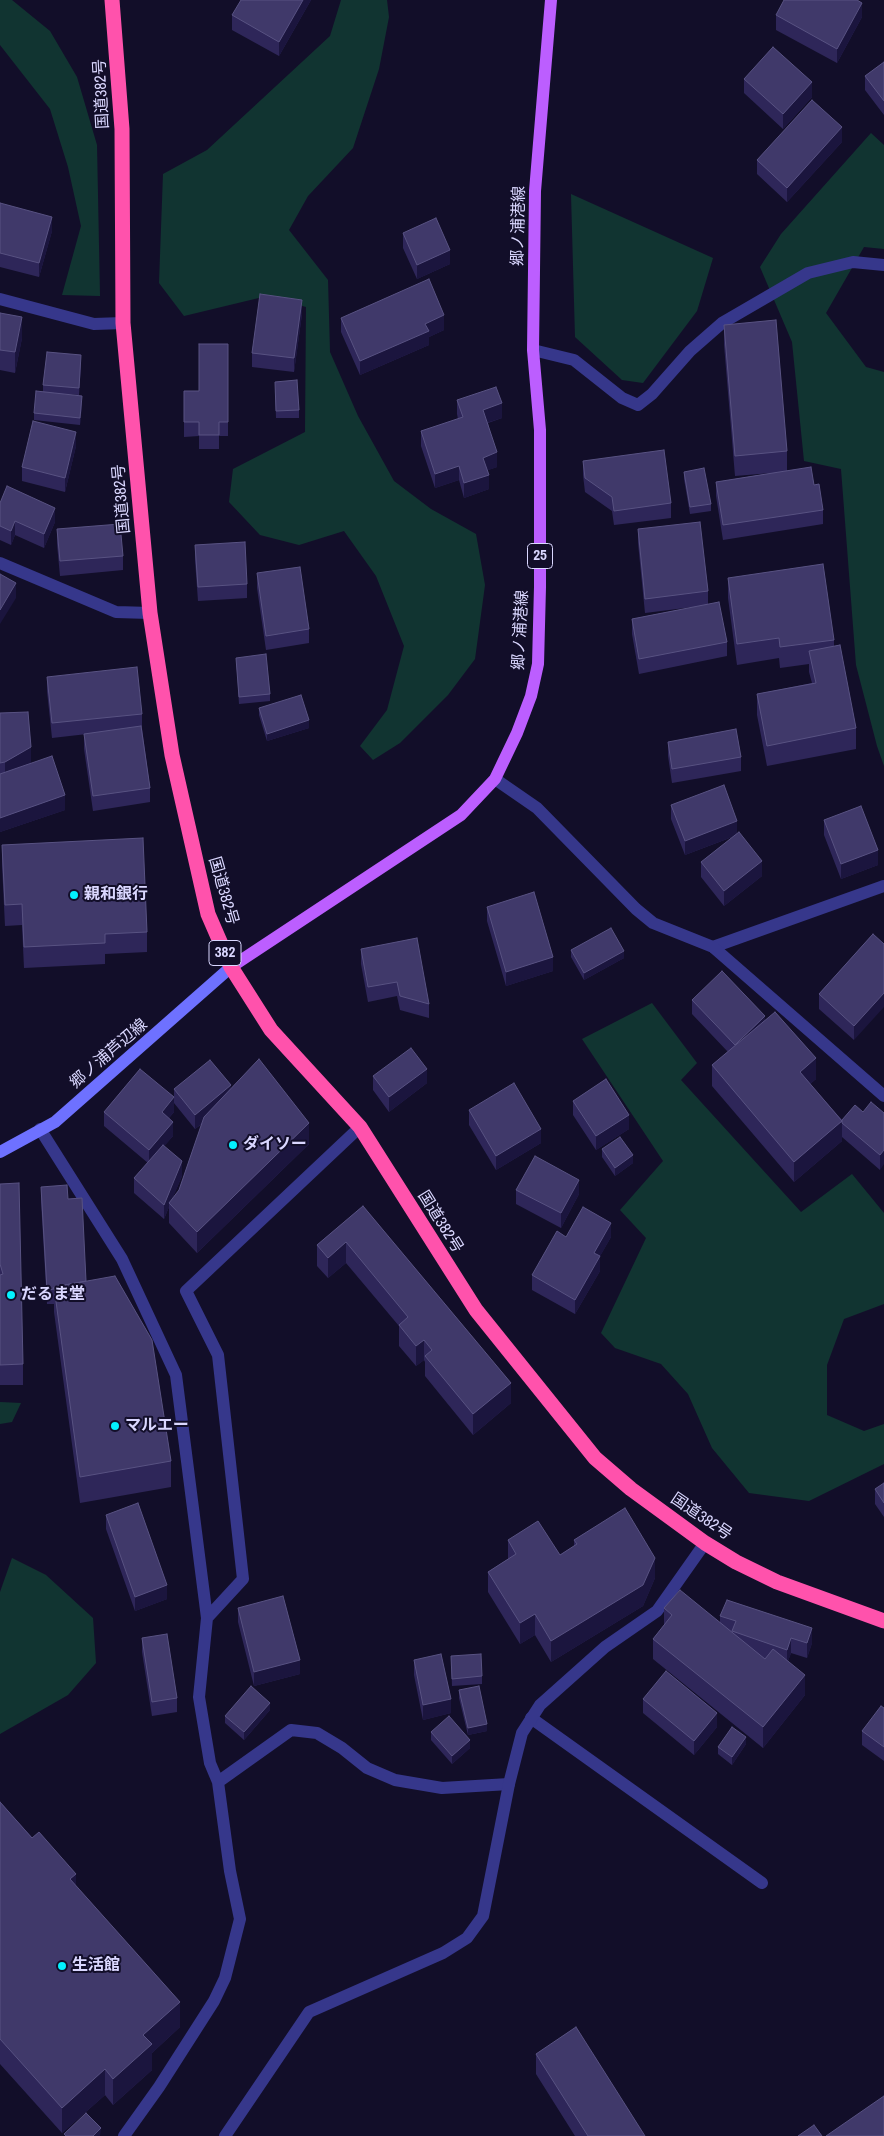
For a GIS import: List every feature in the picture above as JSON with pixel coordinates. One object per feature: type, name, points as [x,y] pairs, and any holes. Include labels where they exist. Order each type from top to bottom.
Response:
[{"type":"highway","name":"国道382号","points":[[112,0],[122,129],[123,323],[150,613],[172,755],[208,914],[231,968],[271,1030],[360,1127],[476,1310],[595,1458],[631,1489],[705,1543],[777,1582],[884,1621]]},
{"type":"main road","name":"郷ノ浦港線","points":[[231,968],[461,815],[495,779],[517,733],[531,696],[538,664],[540,430],[533,350],[535,191],[551,0]]},
{"type":"main road","name":"郷ノ浦芦辺線","points":[[0,1152],[55,1122],[231,968]]},
{"type":"street","points":[[533,350],[574,360],[622,398],[638,405],[652,394],[690,351],[722,323],[808,273],[852,262],[884,265]]},
{"type":"street","points":[[0,299],[94,324],[123,323]]},
{"type":"street","points":[[0,563],[116,612],[150,613]]},
{"type":"street","points":[[495,779],[537,808],[636,909],[654,923],[713,947],[884,1096]]},
{"type":"street","points":[[713,947],[884,886]]},
{"type":"street","points":[[207,1618],[243,1579],[218,1355],[186,1291],[360,1127]]},
{"type":"street","points":[[40,1129],[122,1259],[176,1375],[207,1618],[199,1697],[210,1763],[218,1782],[230,1871],[240,1919],[225,1978],[214,2001],[160,2087],[124,2136]]},
{"type":"street","points":[[225,2136],[309,2012],[443,1953],[466,1938],[482,1916],[509,1784],[522,1733],[531,1718],[540,1705],[605,1647],[657,1611],[705,1543]]},
{"type":"street","points":[[531,1718],[762,1883]]},
{"type":"street","points":[[218,1782],[291,1730],[317,1733],[342,1748],[367,1768],[395,1780],[442,1788],[509,1784]]},
{"type":"green space","points":[[0,0],[12,0],[50,31],[77,77],[97,145],[100,296],[62,295],[81,226],[68,167],[50,109],[0,45]]},
{"type":"green space","points":[[341,0],[387,0],[389,17],[379,69],[353,148],[308,196],[289,230],[328,280],[330,352],[358,416],[394,481],[431,509],[476,534],[485,585],[475,659],[448,695],[400,743],[373,760],[360,746],[387,710],[404,646],[376,576],[344,531],[299,545],[260,535],[229,502],[233,469],[305,432],[306,307],[267,296],[184,316],[159,283],[163,174],[207,150],[330,36]]},
{"type":"green space","points":[[871,133],[884,145],[884,249],[864,247],[826,313],[866,367],[884,372],[884,766],[856,665],[841,469],[804,461],[792,342],[760,267],[781,234]]},
{"type":"green space","points":[[571,194],[713,258],[697,311],[643,383],[622,380],[575,337]]},
{"type":"green space","points":[[652,1003],[697,1063],[681,1080],[801,1212],[852,1174],[884,1213],[884,1304],[844,1319],[827,1365],[827,1415],[864,1431],[884,1424],[884,1464],[809,1501],[749,1493],[712,1448],[688,1394],[661,1364],[615,1348],[601,1333],[646,1238],[620,1210],[663,1161],[582,1039]]},
{"type":"green space","points":[[0,1402],[21,1403],[12,1422],[0,1424]]},
{"type":"green space","points":[[12,1558],[46,1575],[93,1618],[96,1663],[68,1695],[0,1734],[0,1592]]},
{"type":"building","points":[[241,0],[303,0],[279,42],[232,15]]},
{"type":"building","points":[[784,0],[857,0],[862,3],[837,49],[776,15]]},
{"type":"building","points":[[773,47],[812,82],[783,114],[744,79]]},
{"type":"building","points":[[884,62],[884,101],[865,76]]},
{"type":"building","points":[[812,100],[842,127],[787,188],[757,160]]},
{"type":"building","points":[[0,203],[52,217],[39,263],[0,253]]},
{"type":"building","points":[[436,218],[450,250],[417,265],[403,233]]},
{"type":"building","points":[[429,279],[444,315],[425,324],[429,331],[360,361],[341,318]]},
{"type":"building","points":[[260,294],[302,300],[294,358],[252,353]]},
{"type":"building","points":[[0,313],[22,317],[15,352],[0,350]]},
{"type":"building","points":[[776,320],[787,451],[735,456],[724,325]]},
{"type":"building","points":[[199,344],[228,344],[228,422],[219,422],[219,435],[199,435],[199,422],[184,422],[184,391],[199,391]]},
{"type":"building","points":[[47,352],[81,355],[79,388],[43,385]]},
{"type":"building","points":[[297,380],[299,410],[276,411],[275,382]]},
{"type":"building","points":[[496,387],[502,403],[483,410],[497,452],[483,458],[489,475],[464,483],[459,466],[435,474],[421,431],[463,417],[457,400]]},
{"type":"building","points":[[36,391],[82,396],[80,418],[34,413]]},
{"type":"building","points":[[33,421],[76,432],[65,478],[22,467]]},
{"type":"building","points":[[664,450],[671,503],[614,511],[612,497],[585,478],[583,461]]},
{"type":"building","points":[[811,467],[814,485],[819,484],[823,510],[723,525],[716,482]]},
{"type":"building","points":[[704,468],[711,504],[690,507],[684,472]]},
{"type":"building","points":[[7,486],[55,508],[44,534],[15,521],[11,531],[0,526],[0,503]]},
{"type":"building","points":[[700,522],[708,591],[645,599],[638,529]]},
{"type":"building","points":[[120,524],[123,556],[60,561],[57,529]]},
{"type":"building","points":[[245,542],[247,584],[198,587],[195,545]]},
{"type":"building","points":[[823,564],[834,640],[780,647],[779,638],[737,644],[728,578]]},
{"type":"building","points":[[300,567],[309,629],[266,636],[257,573]]},
{"type":"building","points":[[0,574],[16,583],[0,610]]},
{"type":"building","points":[[719,602],[727,642],[639,659],[632,619]]},
{"type":"building","points":[[840,645],[856,728],[767,746],[757,694],[816,683],[809,651]]},
{"type":"building","points":[[266,654],[270,694],[239,697],[236,658]]},
{"type":"building","points":[[137,667],[142,714],[52,723],[47,677]]},
{"type":"building","points":[[301,695],[309,720],[267,734],[259,708]]},
{"type":"building","points":[[28,712],[31,747],[0,763],[0,713]]},
{"type":"building","points":[[141,726],[150,788],[93,796],[84,734]]},
{"type":"building","points":[[736,729],[741,757],[672,769],[668,742]]},
{"type":"building","points":[[52,756],[65,795],[0,818],[0,774]]},
{"type":"building","points":[[724,785],[737,821],[685,841],[671,805]]},
{"type":"building","points":[[861,806],[878,850],[841,864],[824,820]]},
{"type":"building","points":[[739,832],[762,861],[724,891],[701,862]]},
{"type":"building","name":"親和銀行","points":[[143,838],[147,932],[105,934],[105,943],[24,947],[22,904],[5,905],[2,845]]},
{"type":"building","points":[[534,892],[553,957],[506,972],[487,907]]},
{"type":"building","points":[[611,928],[624,951],[584,973],[571,950]]},
{"type":"building","points":[[873,934],[884,944],[884,993],[854,1026],[819,994]]},
{"type":"building","points":[[417,938],[429,1004],[400,996],[397,982],[368,987],[361,949]]},
{"type":"building","points":[[722,971],[765,1016],[735,1045],[692,1000]]},
{"type":"building","points":[[775,1012],[816,1058],[800,1072],[842,1121],[794,1162],[712,1065]]},
{"type":"building","points":[[411,1048],[427,1069],[389,1097],[373,1076]]},
{"type":"building","points":[[259,1059],[309,1123],[197,1232],[169,1203],[179,1190],[204,1117]]},
{"type":"building","points":[[210,1060],[231,1085],[195,1115],[174,1089]]},
{"type":"building","points":[[140,1069],[174,1097],[162,1112],[173,1122],[149,1150],[104,1112]]},
{"type":"building","points":[[606,1079],[629,1115],[596,1136],[573,1101]]},
{"type":"building","points":[[514,1083],[541,1129],[496,1156],[469,1110]]},
{"type":"building","points":[[871,1102],[884,1113],[884,1150],[880,1155],[842,1123],[842,1120],[855,1105],[863,1112]]},
{"type":"building","points":[[620,1137],[633,1155],[615,1168],[602,1149]]},
{"type":"building","points":[[163,1145],[182,1161],[164,1205],[134,1178]]},
{"type":"building","points":[[535,1156],[579,1180],[561,1213],[516,1190]]},
{"type":"building","name":"だるま堂","points":[[19,1183],[23,1364],[0,1365],[0,1275],[3,1274],[0,1264],[0,1184]]},
{"type":"building","points":[[67,1185],[68,1199],[82,1198],[86,1281],[47,1290],[41,1187]]},
{"type":"building","points":[[363,1206],[511,1383],[473,1414],[425,1356],[432,1350],[424,1340],[416,1346],[399,1325],[408,1317],[346,1242],[328,1258],[317,1245]]},
{"type":"building","points":[[583,1207],[611,1223],[594,1253],[600,1256],[575,1300],[532,1275],[557,1231],[566,1237]]},
{"type":"building","name":"マルエー","points":[[115,1276],[152,1340],[171,1461],[80,1477],[54,1287]]},
{"type":"building","points":[[884,1483],[884,1503],[875,1489]]},
{"type":"building","points":[[138,1503],[167,1585],[135,1597],[106,1515]]},
{"type":"building","points":[[625,1508],[655,1558],[643,1585],[551,1641],[535,1614],[520,1623],[488,1572],[516,1554],[508,1540],[538,1521],[560,1555],[577,1544],[574,1540]]},
{"type":"building","points":[[680,1590],[765,1659],[773,1649],[805,1675],[763,1727],[653,1639],[672,1615],[664,1608]]},
{"type":"building","points":[[283,1596],[300,1660],[254,1672],[238,1608]]},
{"type":"building","points":[[727,1600],[812,1628],[807,1643],[791,1638],[787,1650],[732,1631],[736,1621],[720,1616]]},
{"type":"building","points":[[167,1634],[177,1698],[152,1702],[142,1638]]},
{"type":"building","points":[[441,1654],[451,1699],[423,1705],[414,1660]]},
{"type":"building","points":[[481,1654],[482,1676],[452,1679],[451,1656]]},
{"type":"building","points":[[666,1671],[717,1713],[694,1741],[643,1699]]},
{"type":"building","points":[[251,1686],[270,1703],[244,1732],[225,1716]]},
{"type":"building","points":[[479,1686],[487,1724],[468,1728],[459,1690]]},
{"type":"building","points":[[881,1706],[884,1708],[884,1747],[862,1731]]},
{"type":"building","points":[[449,1716],[470,1740],[452,1756],[431,1732]]},
{"type":"building","points":[[732,1727],[746,1737],[732,1757],[718,1747]]},
{"type":"building","name":"生活館","points":[[0,1802],[32,1838],[39,1832],[76,1874],[70,1879],[180,2002],[143,2035],[152,2044],[113,2079],[105,2069],[62,2108],[0,2039]]},
{"type":"building","points":[[576,2027],[645,2136],[588,2136],[536,2054]]},
{"type":"building","points":[[884,2096],[884,2136],[826,2136]]},
{"type":"building","points":[[86,2113],[101,2128],[93,2136],[66,2136],[64,2134]]},
{"type":"building","points":[[814,2125],[822,2136],[798,2136]]},
{"type":"place","name":"親和銀行","points":[[74,895]]},
{"type":"place","name":"ダイソー","points":[[233,1145]]},
{"type":"place","name":"だるま堂","points":[[11,1295]]},
{"type":"place","name":"マルエー","points":[[115,1426]]},
{"type":"place","name":"生活館","points":[[62,1966]]}]
